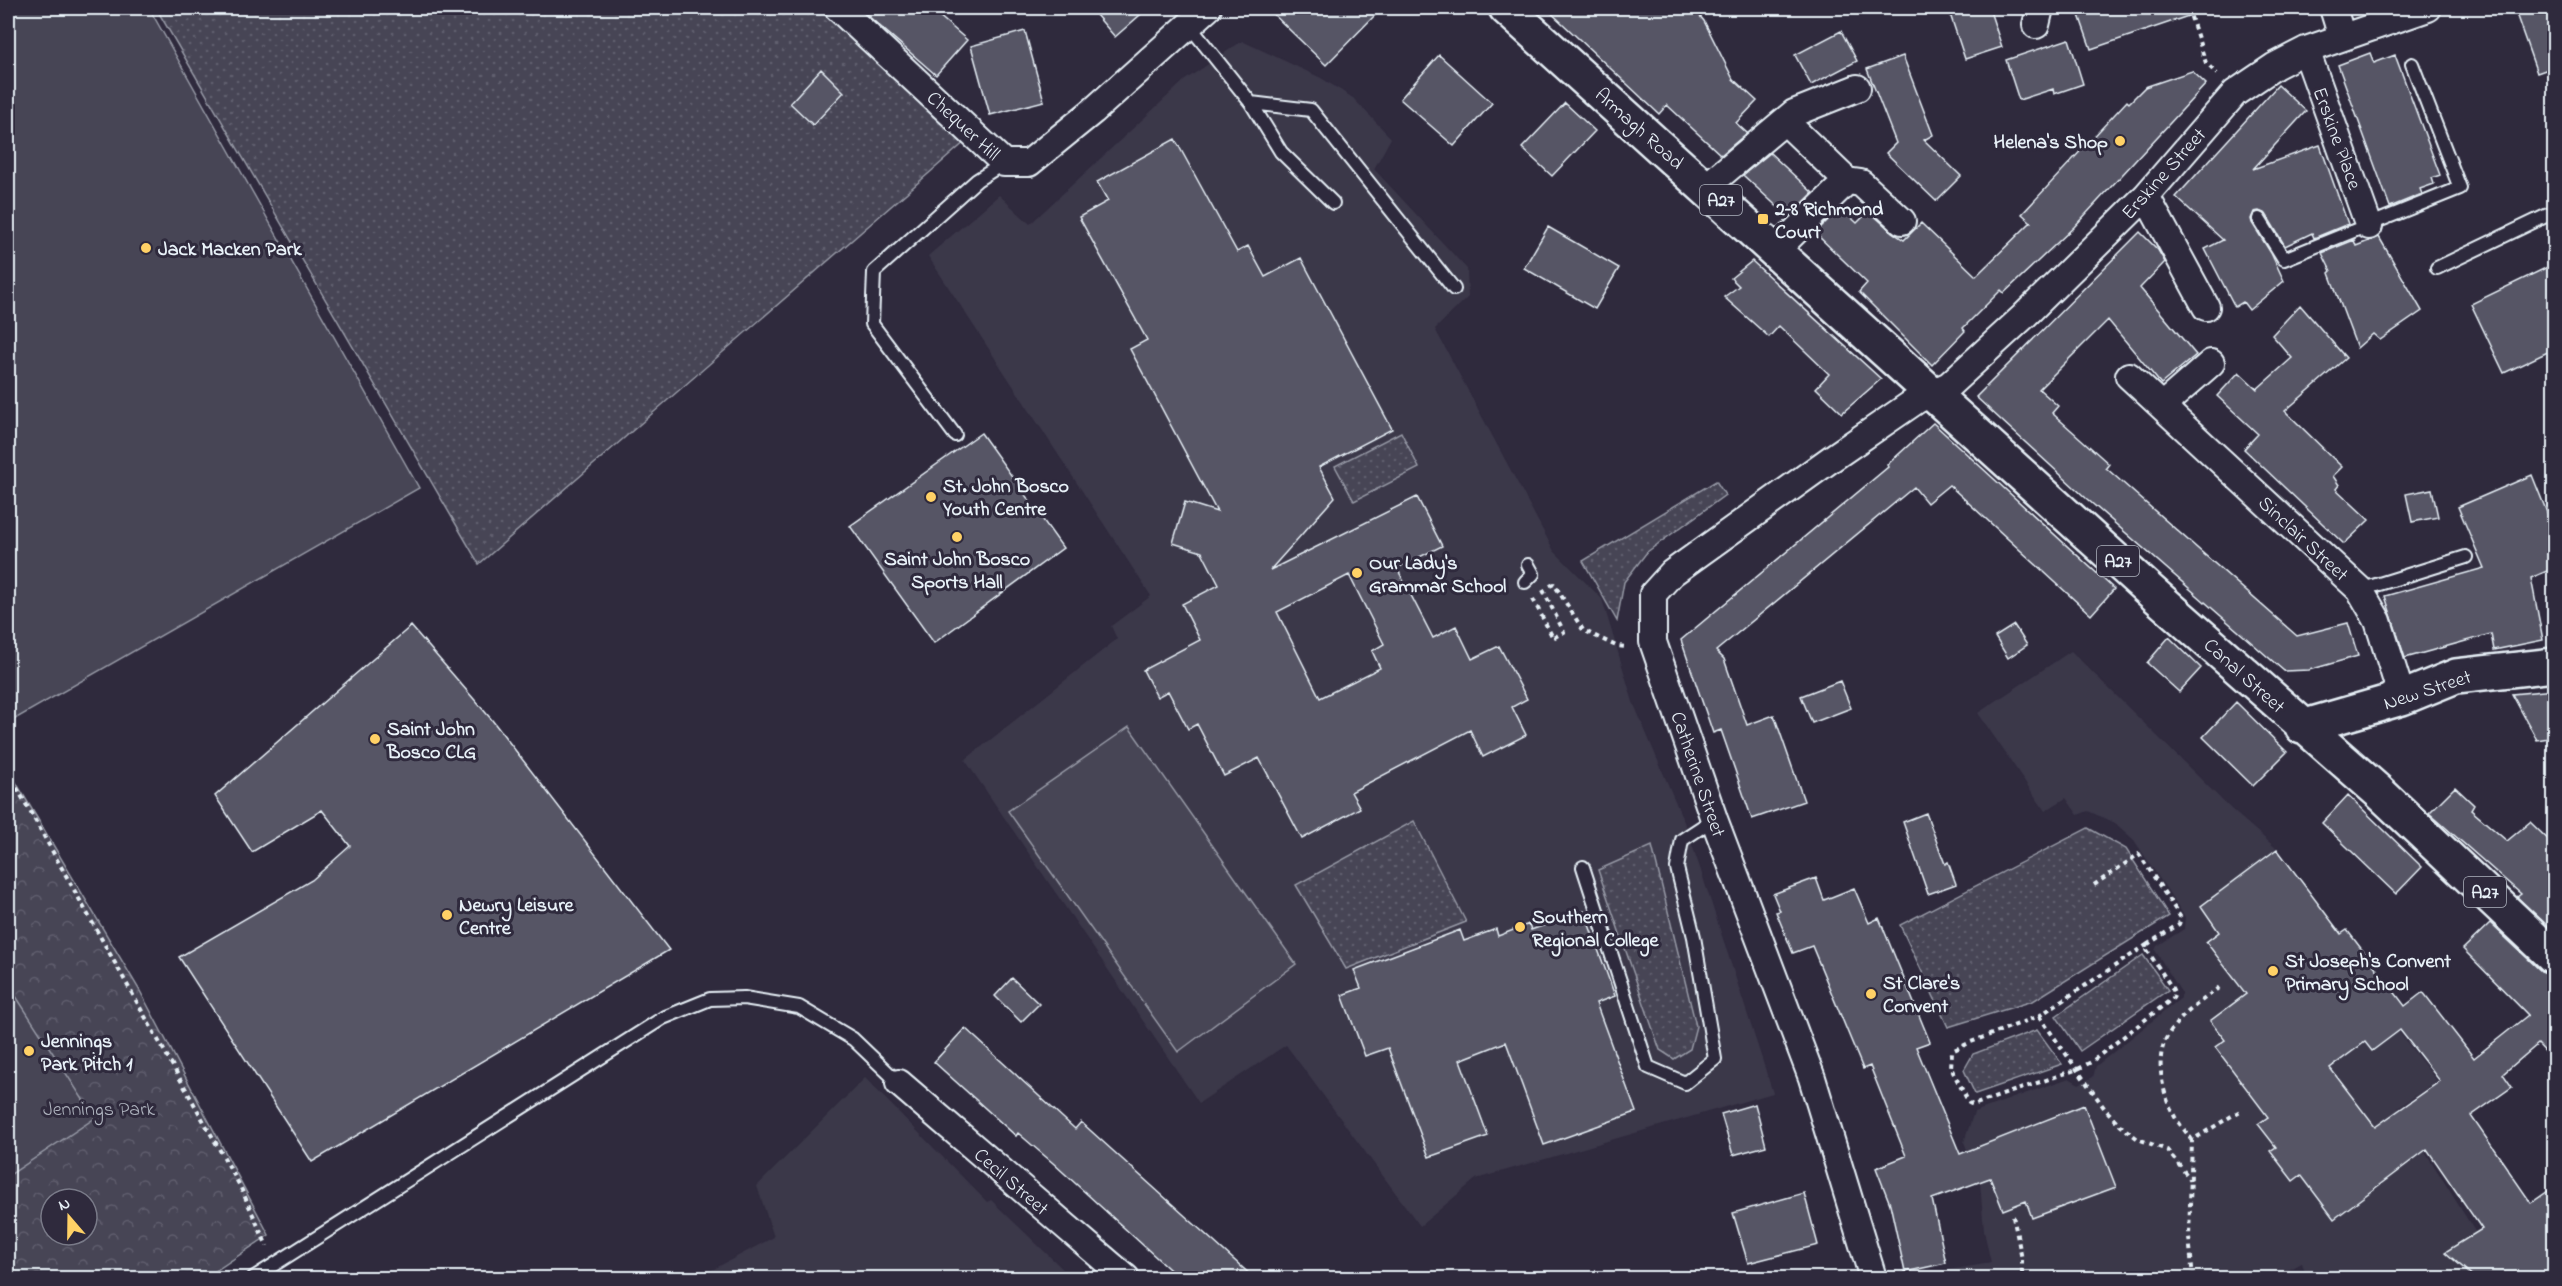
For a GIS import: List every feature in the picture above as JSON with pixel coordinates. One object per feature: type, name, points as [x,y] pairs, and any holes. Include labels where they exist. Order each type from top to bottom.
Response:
[{"type":"main road","name":"Armagh Road","points":[[1506,8],[1934,394]]},
{"type":"main road","name":"Canal Street","points":[[1934,394],[2302,727],[2378,791],[2554,957]]},
{"type":"main road","name":"New Street","points":[[2302,727],[2402,698],[2456,676],[2554,665]]},
{"type":"street","name":"Chequer Hill","points":[[838,8],[1004,163],[1029,163],[1092,111],[1208,8]]},
{"type":"street","points":[[2333,8],[2342,37]]},
{"type":"street","name":"Erskine Street","points":[[1934,394],[1949,385],[2023,317],[2146,196],[2235,93],[2275,66],[2306,50],[2427,8]]},
{"type":"street","name":"Erskine Place","points":[[2306,50],[2369,226]]},
{"type":"street","points":[[1706,187],[1794,113],[1857,88]]},
{"type":"street","points":[[1793,129],[1847,181],[1861,183],[1902,221]]},
{"type":"street","points":[[1776,250],[1847,181]]},
{"type":"street","points":[[2146,196],[2206,307]]},
{"type":"street","points":[[2163,405],[2211,363]]},
{"type":"street","name":"Sinclair Street","points":[[2129,376],[2163,405],[2360,590],[2378,621],[2402,698]]},
{"type":"street","name":"Catherine Street","points":[[1873,1278],[1812,1078],[1714,819],[1653,642],[1653,594],[1672,573],[1812,472],[1917,400],[1934,394]]},
{"type":"street","name":"Cecil Street","points":[[899,1083],[1126,1278]]},
{"type":"lane","points":[[1188,24],[1251,103],[1281,152],[1333,203]]},
{"type":"lane","points":[[2259,219],[2284,260],[2460,189],[2412,64]]},
{"type":"lane","points":[[1251,103],[1311,110],[1454,289]]},
{"type":"lane","points":[[955,435],[872,324],[874,272],[977,180],[1004,163]]},
{"type":"lane","points":[[2436,268],[2554,212]]},
{"type":"lane","points":[[2360,590],[2466,557]]},
{"type":"lane","points":[[1525,582],[1533,574],[1528,565]]},
{"type":"lane","points":[[1583,867],[1648,1067],[1685,1083],[1715,1059],[1694,937],[1677,868],[1682,840],[1714,819]]},
{"type":"lane","points":[[253,1278],[663,1018],[710,999],[744,998],[799,1007],[853,1039],[899,1083]]},
{"type":"path","points":[[2188,8],[2206,63],[2235,93]]},
{"type":"path","points":[[1525,582],[1553,638],[1564,632],[1543,590],[1554,584],[1582,630],[1616,646],[1627,647]]},
{"type":"path","points":[[8,772],[240,1186],[269,1252]]},
{"type":"path","points":[[2094,885],[2139,854],[2181,918],[2180,924],[2148,944],[2039,1016],[1971,1042],[1952,1052],[1951,1068],[1968,1103],[1973,1105],[2078,1069],[2091,1062],[2173,998],[2175,994],[2147,950],[2148,944]]},
{"type":"path","points":[[2193,1278],[2189,1237],[2192,1140],[2175,1117],[2166,1095],[2161,1054],[2167,1037],[2187,1012],[2221,986]]},
{"type":"path","points":[[2039,1016],[2105,1109],[2121,1126],[2138,1139],[2167,1150],[2191,1180]]},
{"type":"path","points":[[2192,1140],[2240,1111]]},
{"type":"path","points":[[2013,1216],[2022,1259],[2022,1278]]},
{"type":"shaded area","name":"Our Lady's Grammar School","points":[[1242,41],[1321,78],[1353,98],[1391,138],[1374,169],[1467,269],[1468,297],[1435,329],[1554,551],[1602,599],[1633,702],[1684,822],[1699,865],[1773,1093],[1476,1179],[1420,1226],[1286,1045],[1199,1103],[965,760],[1117,639],[1111,626],[1151,596],[928,256],[999,195],[1030,224],[1185,80]]},
{"type":"shaded area","name":"St Joseph's Convent Primary School","points":[[2071,651],[2231,809],[2277,849],[2341,934],[2347,929],[2402,1001],[2395,1006],[2388,1018],[2437,1081],[2398,1108],[2476,1233],[2445,1252],[2475,1278],[2307,1278],[2302,1263],[2274,1278],[1919,1278],[1948,1270],[1991,1263],[1984,1231],[1980,1182],[1964,1142],[1974,1112],[2069,1078],[2079,1084],[2093,1077],[2096,1066],[2181,998],[2181,992],[2155,950],[2157,946],[2184,929],[2185,917],[2134,840],[2115,823],[2088,811],[2078,815],[2066,798],[2045,811],[1978,713]]},
{"type":"shaded area","points":[[865,1078],[987,1202],[991,1200],[1072,1278],[697,1278],[774,1237],[757,1186]]},
{"type":"green space","name":"Jack Macken Park","points":[[8,8],[149,8],[419,488],[8,723]]},
{"type":"green space","points":[[156,8],[823,8],[966,141],[479,564]]},
{"type":"green space","points":[[1401,432],[1419,468],[1354,501],[1335,466]]},
{"type":"green space","points":[[1716,481],[1725,495],[1647,552],[1624,582],[1617,621],[1583,561]]},
{"type":"green space","points":[[1129,727],[1296,964],[1178,1052],[1008,811]]},
{"type":"green space","name":"Jennings Park","points":[[8,769],[140,991],[269,1235],[205,1278],[8,1278]]},
{"type":"green space","points":[[1414,821],[1466,922],[1346,969],[1296,885]]},
{"type":"green space","points":[[2088,828],[2126,849],[2169,916],[2033,1001],[1948,1027],[1900,925]]},
{"type":"green space","points":[[1652,846],[1696,1026],[1690,1049],[1674,1059],[1660,1050],[1598,870]]},
{"type":"green space","points":[[2143,955],[2168,990],[2080,1051],[2056,1016]]},
{"type":"green space","name":"Jennings Park Pitch 1","points":[[8,984],[95,1118],[8,1176]]},
{"type":"green space","points":[[2037,1030],[2062,1064],[1975,1094],[1964,1070],[1973,1054]]},
{"type":"building","points":[[859,8],[930,8],[967,40],[936,75]]},
{"type":"building","points":[[1090,8],[1148,8],[1115,37]]},
{"type":"building","points":[[1267,8],[1382,8],[1326,65]]},
{"type":"building","points":[[1546,8],[1693,8],[1704,21],[1733,79],[1757,101],[1736,123],[1747,133],[1721,155],[1667,105],[1659,114]]},
{"type":"building","points":[[1948,8],[1989,8],[2002,47],[1965,59]]},
{"type":"building","points":[[2100,8],[2202,8],[2203,11],[2091,49],[2079,15]]},
{"type":"building","points":[[2514,8],[2554,8],[2554,67],[2537,73]]},
{"type":"building","points":[[1025,31],[1044,101],[990,115],[971,46]]},
{"type":"building","points":[[1841,31],[1857,61],[1811,85],[1795,55]]},
{"type":"building","points":[[2069,39],[2083,84],[2054,94],[2053,89],[2019,100],[2006,60]]},
{"type":"building","points":[[2370,53],[2374,63],[2395,55],[2440,175],[2432,178],[2434,184],[2420,189],[2422,194],[2390,207],[2338,65]]},
{"type":"building","points":[[1439,55],[1492,103],[1454,146],[1400,99]]},
{"type":"building","points":[[1903,56],[1933,135],[1924,140],[1961,176],[1936,201],[1886,153],[1896,143],[1867,69]]},
{"type":"building","points":[[821,69],[844,92],[813,125],[790,103]]},
{"type":"building","points":[[2192,71],[2206,84],[2074,227],[2004,293],[2001,290],[1963,328],[1965,331],[1932,365],[1859,292],[1867,283],[1815,233],[1835,213],[1838,215],[1843,210],[1857,223],[1869,211],[1904,240],[1921,223],[1976,276],[2031,222],[2022,214],[2127,101],[2129,103],[2145,87]]},
{"type":"building","points":[[2278,85],[2306,111],[2253,169],[2320,145],[2348,224],[2314,238],[2312,233],[2285,246],[2266,214],[2259,211],[2254,212],[2252,223],[2271,253],[2284,281],[2249,310],[2243,302],[2235,307],[2205,249],[2223,240],[2176,197]]},
{"type":"building","points":[[1565,103],[1595,131],[1552,176],[1522,148]]},
{"type":"building","points":[[1175,139],[1237,252],[1248,246],[1265,277],[1301,258],[1392,429],[1319,467],[1335,497],[1270,570],[1417,497],[1442,546],[1397,568],[1433,638],[1456,626],[1472,659],[1499,646],[1527,699],[1512,707],[1526,735],[1483,757],[1470,730],[1351,792],[1360,808],[1302,839],[1259,758],[1224,776],[1197,724],[1188,729],[1168,691],[1157,697],[1143,670],[1200,640],[1182,604],[1219,585],[1202,552],[1173,543],[1185,502],[1217,512],[1130,349],[1147,340],[1079,217],[1108,201],[1097,182]],"holes":[[[1349,575],[1384,644],[1372,651],[1380,668],[1320,698],[1277,612]]]},
{"type":"building","points":[[1770,153],[1813,193],[1794,212],[1789,207],[1784,213],[1743,175]]},
{"type":"building","points":[[1548,227],[1619,268],[1595,309],[1524,268]]},
{"type":"building","points":[[2140,232],[2158,250],[2165,262],[2140,288],[2196,355],[2161,384],[2108,320],[2039,389],[2058,406],[2052,413],[2109,464],[2106,468],[2297,636],[2348,623],[2358,656],[2309,670],[2284,671],[2087,499],[1976,397]]},
{"type":"building","points":[[2379,237],[2422,311],[2380,340],[2373,334],[2357,348],[2329,273],[2331,271],[2322,253],[2354,240],[2356,246]]},
{"type":"building","points":[[1752,261],[1881,379],[1842,413],[1816,388],[1829,374],[1779,326],[1769,337],[1724,297],[1739,286],[1731,278]]},
{"type":"building","points":[[2554,264],[2554,349],[2504,373],[2471,304]]},
{"type":"building","points":[[2300,305],[2346,358],[2285,411],[2342,467],[2333,476],[2339,485],[2336,489],[2369,520],[2344,544],[2244,449],[2258,434],[2217,396],[2239,372],[2257,389],[2292,358],[2272,335]]},
{"type":"building","points":[[1933,423],[2114,589],[2091,615],[1949,485],[1927,503],[1914,487],[1716,651],[1724,659],[1747,725],[1774,715],[1804,801],[1752,819],[1721,730],[1713,733],[1681,640],[1888,467],[1887,465]]},
{"type":"building","name":"Saint John Bosco Sports Hall","points":[[981,433],[1063,548],[934,643],[850,526]]},
{"type":"building","points":[[2532,475],[2554,530],[2554,568],[2531,578],[2543,640],[2494,650],[2491,634],[2405,658],[2385,596],[2484,568],[2458,507]]},
{"type":"building","points":[[2432,489],[2438,517],[2412,522],[2406,494]]},
{"type":"building","points":[[2014,625],[2027,645],[2008,658],[1995,637]]},
{"type":"building","name":"Newry Leisure Centre","points":[[411,626],[492,720],[669,950],[312,1162],[179,957],[312,880],[350,846],[322,810],[252,852],[215,796]]},
{"type":"building","points":[[2169,637],[2201,668],[2179,692],[2147,663]]},
{"type":"building","points":[[1840,681],[1851,708],[1812,723],[1801,696]]},
{"type":"building","points":[[2554,690],[2554,737],[2537,740],[2512,694]]},
{"type":"building","points":[[2236,702],[2287,752],[2253,786],[2203,737]]},
{"type":"building","points":[[2455,787],[2474,805],[2471,810],[2507,841],[2530,822],[2554,845],[2554,932],[2517,897],[2521,894],[2429,813]]},
{"type":"building","points":[[2348,795],[2422,867],[2396,894],[2322,823]]},
{"type":"building","points":[[1926,813],[1945,864],[1948,862],[1956,884],[1928,894],[1903,822]]},
{"type":"building","points":[[2277,849],[2341,934],[2347,930],[2405,1006],[2423,992],[2474,1058],[2528,1015],[2463,949],[2490,923],[2541,971],[2554,975],[2554,1061],[2538,1044],[2503,1074],[2512,1087],[2471,1116],[2531,1203],[2554,1187],[2554,1278],[2475,1278],[2445,1252],[2482,1229],[2427,1149],[2334,1219],[2301,1175],[2293,1181],[2270,1151],[2276,1147],[2258,1124],[2268,1117],[2215,1047],[2225,1040],[2210,1021],[2246,994],[2206,942],[2219,932],[2201,906]],"holes":[[[2400,1030],[2440,1081],[2375,1127],[2330,1068],[2365,1042],[2372,1051]]]},
{"type":"building","points":[[1816,878],[1824,900],[1854,888],[1869,923],[1879,918],[1930,1042],[1916,1047],[1960,1154],[2084,1105],[2116,1187],[2032,1218],[2026,1201],[2003,1210],[1990,1178],[1932,1199],[1946,1263],[1905,1272],[1890,1204],[1876,1168],[1906,1156],[1870,1066],[1863,1069],[1812,946],[1793,953],[1776,912],[1780,911],[1773,894]]},
{"type":"building","points":[[1584,911],[1615,996],[1596,1003],[1636,1112],[1544,1145],[1506,1042],[1460,1060],[1488,1136],[1429,1157],[1388,1048],[1365,1056],[1342,995],[1361,988],[1354,970],[1460,930],[1464,941],[1496,929],[1498,936],[1529,924],[1531,930]]},
{"type":"building","points":[[1012,978],[1039,1004],[1021,1022],[995,996]]},
{"type":"building","points":[[965,1028],[1075,1129],[1081,1122],[1254,1278],[1179,1278],[1053,1163],[1018,1133],[1016,1136],[934,1062]]},
{"type":"building","points":[[1755,1104],[1766,1146],[1733,1155],[1721,1114]]},
{"type":"building","points":[[1804,1193],[1818,1245],[1748,1263],[1733,1213]]},
{"type":"place","name":"Helena's Shop","points":[[2120,141]]},
{"type":"place","name":"2–8 Richmond Court","points":[[1763,219]]},
{"type":"place","name":"Jack Macken Park","points":[[146,248]]},
{"type":"place","name":"St. John Bosco Youth Centre","points":[[931,497]]},
{"type":"place","name":"Saint John Bosco Sports Hall","points":[[957,537]]},
{"type":"place","name":"Our Lady's Grammar School","points":[[1357,573]]},
{"type":"place","name":"Saint John Bosco CLG","points":[[375,739]]},
{"type":"place","name":"Newry Leisure Centre","points":[[447,915]]},
{"type":"place","name":"Southern Regional College","points":[[1520,927]]},
{"type":"place","name":"St Joseph's Convent Primary School","points":[[2273,971]]},
{"type":"place","name":"St Clare's Convent","points":[[1871,994]]},
{"type":"place","name":"Jennings Park Pitch 1","points":[[29,1051]]}]
